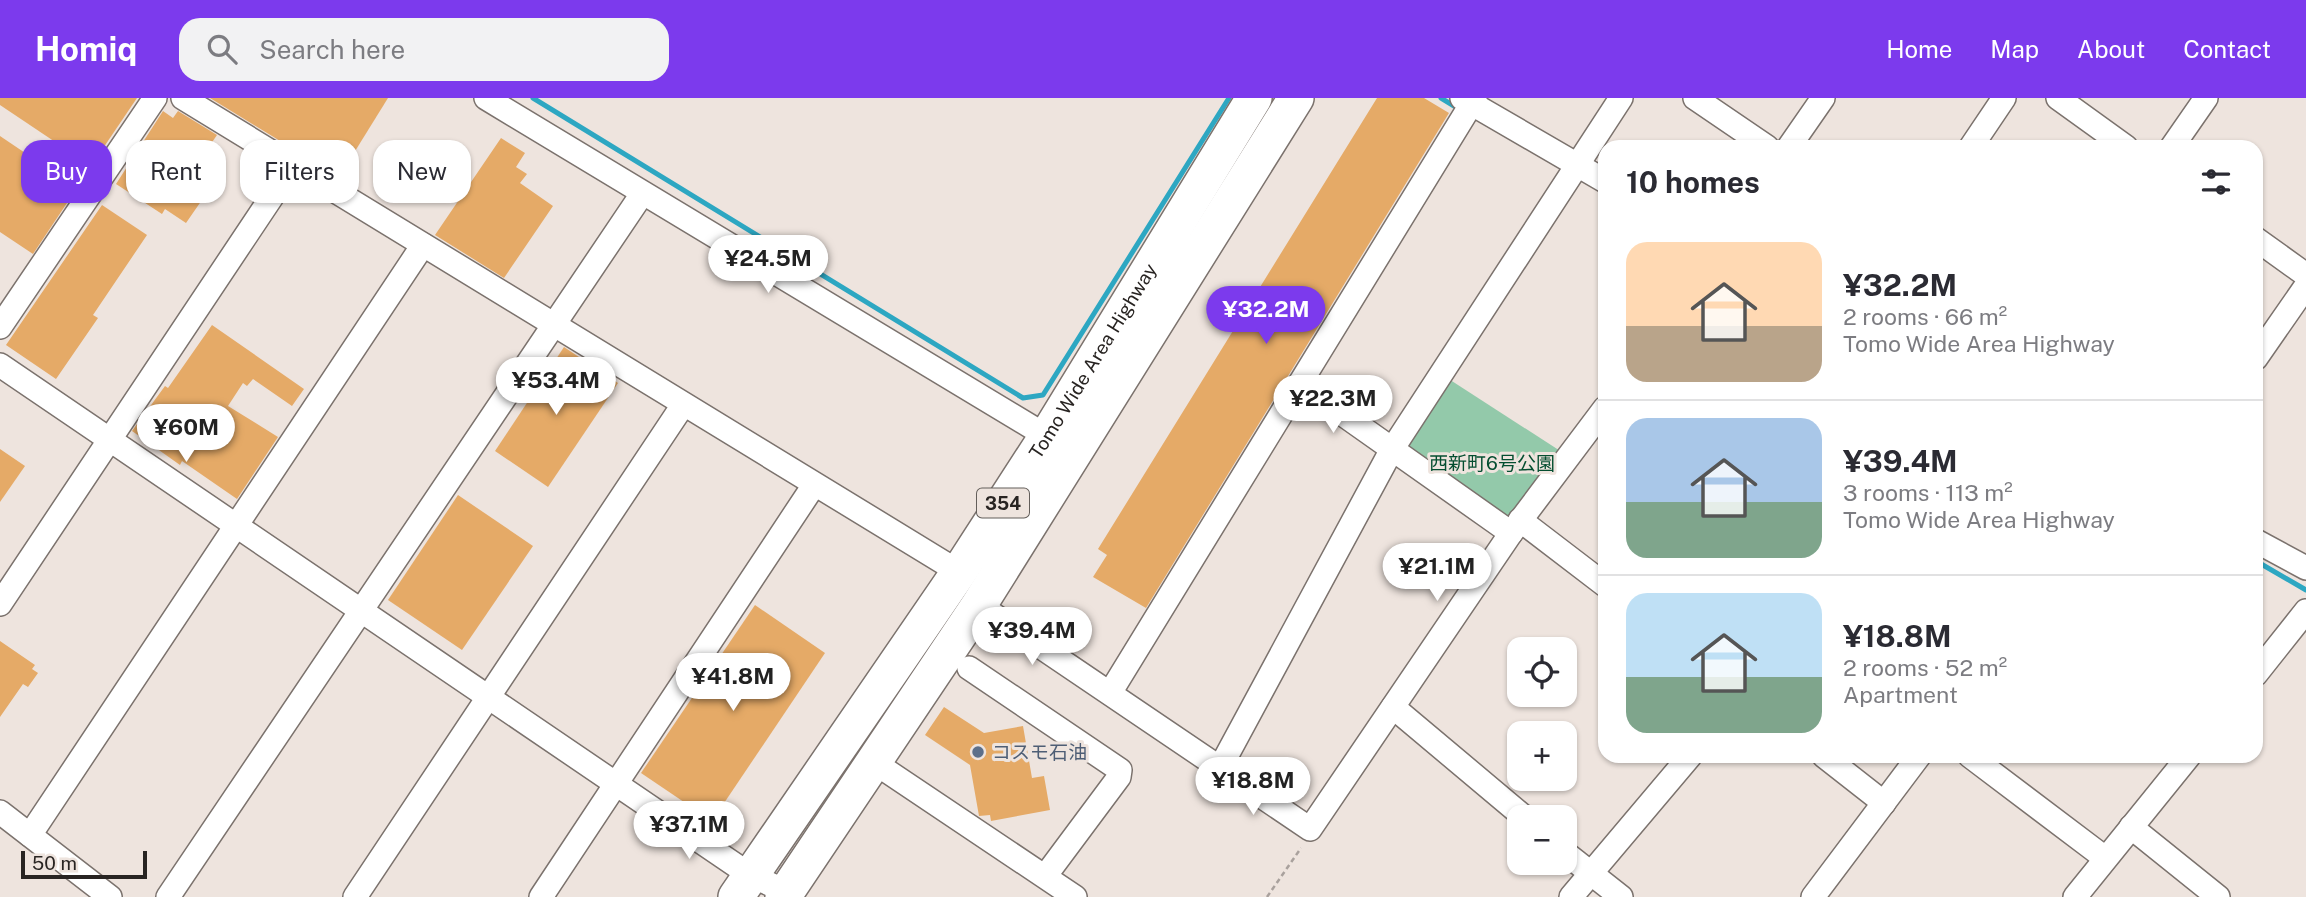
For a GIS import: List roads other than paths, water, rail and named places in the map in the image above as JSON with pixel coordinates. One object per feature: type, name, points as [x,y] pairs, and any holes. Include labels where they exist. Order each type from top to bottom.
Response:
[{"type":"highway","name":"Tomo Wide Area Highway","points":[[785,894],[979,605],[1061,445],[1254,98]]},
{"type":"highway","name":"Tomo Wide Area Highway","points":[[743,886],[959,572],[1061,445],[1296,98]]},
{"type":"street","points":[[0,327],[155,98]]},
{"type":"street","points":[[183,98],[253,140]]},
{"type":"street","points":[[485,98],[1061,445]]},
{"type":"street","points":[[1220,768],[1391,451],[1621,98]]},
{"type":"street","points":[[1695,98],[1757,140]]},
{"type":"street","points":[[1793,140],[1823,98]]},
{"type":"street","points":[[1975,140],[2004,98]]},
{"type":"street","points":[[2058,98],[2116,140]]},
{"type":"street","points":[[2177,140],[2206,98]]},
{"type":"street","points":[[1110,693],[1470,100],[1598,177]]},
{"type":"street","points":[[168,897],[642,194]]},
{"type":"street","points":[[0,604],[267,203]]},
{"type":"street","points":[[356,203],[959,572]]},
{"type":"street","points":[[2263,244],[2306,275]]},
{"type":"street","points":[[30,835],[423,245]]},
{"type":"street","points":[[2263,348],[2306,286]]},
{"type":"street","points":[[0,365],[616,785],[743,886],[785,894]]},
{"type":"street","points":[[1300,384],[1391,451],[1515,526],[1598,580]]},
{"type":"street","points":[[355,897],[683,405]]},
{"type":"street","points":[[979,605],[1310,829],[1515,526],[1598,417]]},
{"type":"street","points":[[541,897],[814,485]]},
{"type":"street","points":[[2263,545],[2306,569]]},
{"type":"street","points":[[2263,665],[2306,611]]},
{"type":"street","points":[[968,668],[1120,769],[1119,777],[1045,875]]},
{"type":"street","points":[[1393,707],[1510,805]]},
{"type":"street","points":[[875,762],[1074,897]]},
{"type":"street","points":[[1571,897],[1684,763]]},
{"type":"street","points":[[1833,763],[1884,803]]},
{"type":"street","points":[[1813,897],[1914,763]]},
{"type":"street","points":[[1979,763],[2105,858]]},
{"type":"street","points":[[2075,897],[2183,763]]},
{"type":"street","points":[[0,812],[110,897]]},
{"type":"street","points":[[2131,827],[2218,897]]},
{"type":"street","points":[[1577,863],[1621,897]]},
{"type":"waterway","points":[[533,98],[1023,398],[1043,395],[1229,98]]},
{"type":"waterway","points":[[1441,98],[1459,109]]},
{"type":"waterway","points":[[2263,565],[2306,590]]},
{"type":"place","name":"コスモ石油","points":[[978,752]]},
{"type":"park label","name":"西新町6号公園","points":[[1492,463]]}]
